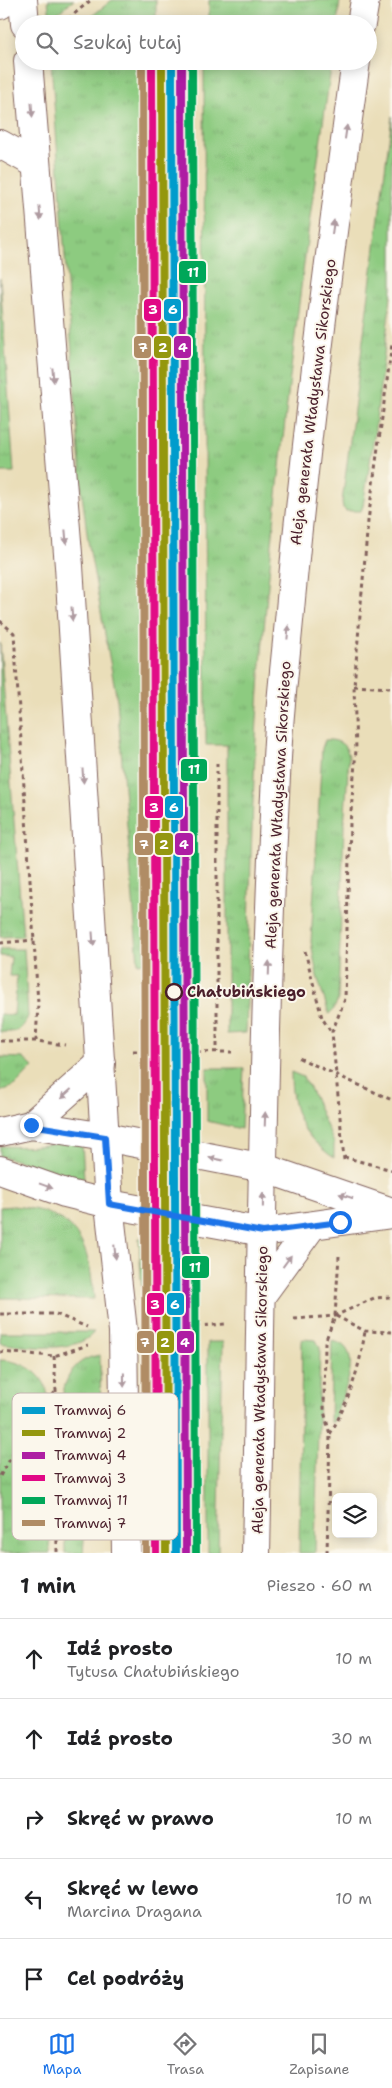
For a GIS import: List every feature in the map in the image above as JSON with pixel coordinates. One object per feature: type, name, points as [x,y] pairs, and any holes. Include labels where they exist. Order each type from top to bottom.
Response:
[{"type":"street","points":[[0,6],[7,0]]},
{"type":"street","points":[[23,0],[24,15]]},
{"type":"street","points":[[362,15],[365,0]]},
{"type":"street","points":[[29,70],[69,566],[109,1204],[124,1331],[125,1393]]},
{"type":"street","name":"Aleja generała Władysława Sikorskiego","points":[[256,1553],[270,942],[278,740],[297,535],[320,321],[355,70]]},
{"type":"street","points":[[0,144],[36,164]]},
{"type":"street","points":[[31,1125],[101,1063]]},
{"type":"street","points":[[0,1132],[31,1125],[105,1137],[264,1168],[392,1213]]},
{"type":"street","points":[[0,1170],[65,1193],[109,1204],[263,1232],[392,1213]]},
{"type":"street","points":[[261,1296],[312,1226]]},
{"type":"street","points":[[126,1540],[126,1553]]},
{"type":"path","points":[[73,15],[91,0]]},
{"type":"path","points":[[344,1164],[332,1032],[345,999],[350,824],[356,750],[354,686],[368,521],[392,344]]},
{"type":"path","points":[[0,621],[14,633],[38,1003],[36,1042]]},
{"type":"path","points":[[354,686],[392,688]]},
{"type":"path","points":[[155,762],[155,1051]]},
{"type":"path","points":[[216,763],[217,1052]]},
{"type":"path","points":[[0,943],[34,940]]},
{"type":"path","points":[[304,948],[322,1018],[332,1032]]},
{"type":"path","points":[[0,1041],[50,1043]]},
{"type":"path","points":[[142,1051],[234,1052]]},
{"type":"path","points":[[296,1057],[392,1100]]},
{"type":"path","points":[[344,1157],[392,1170]]},
{"type":"path","points":[[327,1553],[330,1435],[324,1411],[325,1342],[335,1316],[338,1266]]},
{"type":"path","points":[[301,1318],[335,1316],[374,1298],[392,1297]]},
{"type":"path","points":[[0,1314],[56,1314],[92,1329]]},
{"type":"path","points":[[335,1316],[365,1331],[392,1332]]},
{"type":"path","points":[[167,1328],[224,1324]]},
{"type":"path","points":[[330,1435],[342,1414],[362,1357],[365,1331]]},
{"type":"path","points":[[0,1352],[54,1356],[87,1346],[94,1340]]},
{"type":"path","points":[[54,1356],[56,1393]]},
{"type":"path","points":[[0,1476],[12,1456]]},
{"type":"path","points":[[57,1540],[57,1553]]},
{"type":"green space","points":[[48,0],[74,0],[55,15],[50,15]]},
{"type":"green space","points":[[112,0],[156,0],[156,15],[93,15]]},
{"type":"green space","points":[[209,0],[340,0],[338,15],[209,15]]},
{"type":"green space","points":[[52,70],[156,70],[156,79],[161,79],[164,744],[145,745],[145,962],[138,963],[117,700],[88,541],[82,494]]},
{"type":"green space","points":[[204,70],[331,70],[310,214],[291,368],[274,521],[260,675],[251,854],[246,1033],[227,1034],[227,745],[206,745]]},
{"type":"green space","points":[[392,116],[392,288],[374,437],[363,506],[361,511],[346,511],[343,508],[342,502]]},
{"type":"green space","points":[[0,278],[14,472],[0,472]]},
{"type":"green space","points":[[0,643],[23,936],[0,937]]},
{"type":"green space","points":[[325,740],[334,740],[341,743],[348,752],[349,757],[344,826],[338,999],[334,1009],[329,1014],[317,976],[311,942],[322,748]]},
{"type":"green space","points":[[0,949],[24,949],[28,1016],[21,1028],[10,1032],[0,1032],[0,1014],[14,1015],[17,976],[9,976],[11,957],[0,956]]},
{"type":"green space","points":[[0,1057],[23,1058],[33,1067],[16,1085],[0,1092]]},
{"type":"green space","points":[[207,1068],[244,1068],[241,1129],[207,1121]]},
{"type":"green space","points":[[291,1072],[303,1077],[311,1090],[334,1143],[334,1158],[313,1140],[300,1121],[293,1099]]},
{"type":"green space","points":[[72,1137],[82,1141],[84,1179],[0,1156],[0,1146],[37,1146],[63,1141]]},
{"type":"green space","points":[[13,1206],[34,1209],[52,1215],[65,1223],[75,1233],[83,1245],[88,1260],[94,1299],[0,1298],[0,1207]]},
{"type":"green space","points":[[139,1238],[167,1243],[167,1293],[142,1296]]},
{"type":"green space","points":[[0,1332],[94,1332],[76,1344],[36,1347],[0,1343]]},
{"type":"green space","points":[[302,1339],[316,1340],[320,1348],[315,1553],[299,1553]]},
{"type":"green space","points":[[332,1341],[343,1345],[349,1353],[350,1364],[346,1389],[333,1422],[331,1422],[330,1418]]},
{"type":"green space","points":[[208,1342],[223,1342],[218,1553],[208,1553]]},
{"type":"green space","points":[[165,1347],[165,1393],[148,1393],[145,1350]]},
{"type":"green space","points":[[100,1355],[101,1393],[63,1393],[71,1372],[80,1362]]},
{"type":"green space","points":[[0,1360],[19,1363],[31,1369],[44,1383],[46,1389],[47,1393],[12,1393],[12,1540],[50,1540],[50,1553],[0,1553]]},
{"type":"green space","points":[[65,1540],[84,1540],[83,1553],[65,1553]]},
{"type":"green space","points":[[152,1540],[165,1540],[165,1553],[152,1553]]},
{"type":"tram line","name":"7","points":[[142,70],[146,1393]]},
{"type":"tram line","name":"3","points":[[152,70],[156,1393]]},
{"type":"tram line","name":"2","points":[[162,70],[166,1393]]},
{"type":"tram line","name":"6","points":[[172,70],[176,1393]]},
{"type":"tram line","name":"4","points":[[182,70],[186,1553]]},
{"type":"tram line","name":"11","points":[[192,70],[196,1553]]},
{"type":"tram line","name":"7","points":[[146,1540],[146,1553]]},
{"type":"tram line","name":"3","points":[[156,1540],[156,1553]]},
{"type":"tram line","name":"2","points":[[166,1540],[166,1553]]},
{"type":"tram line","name":"6","points":[[176,1540],[176,1553]]},
{"type":"place","name":"Chałubińskiego","points":[[174,992]]},
{"type":"route","points":[[31,1125],[105,1137],[109,1204],[263,1232],[340,1222]]}]
